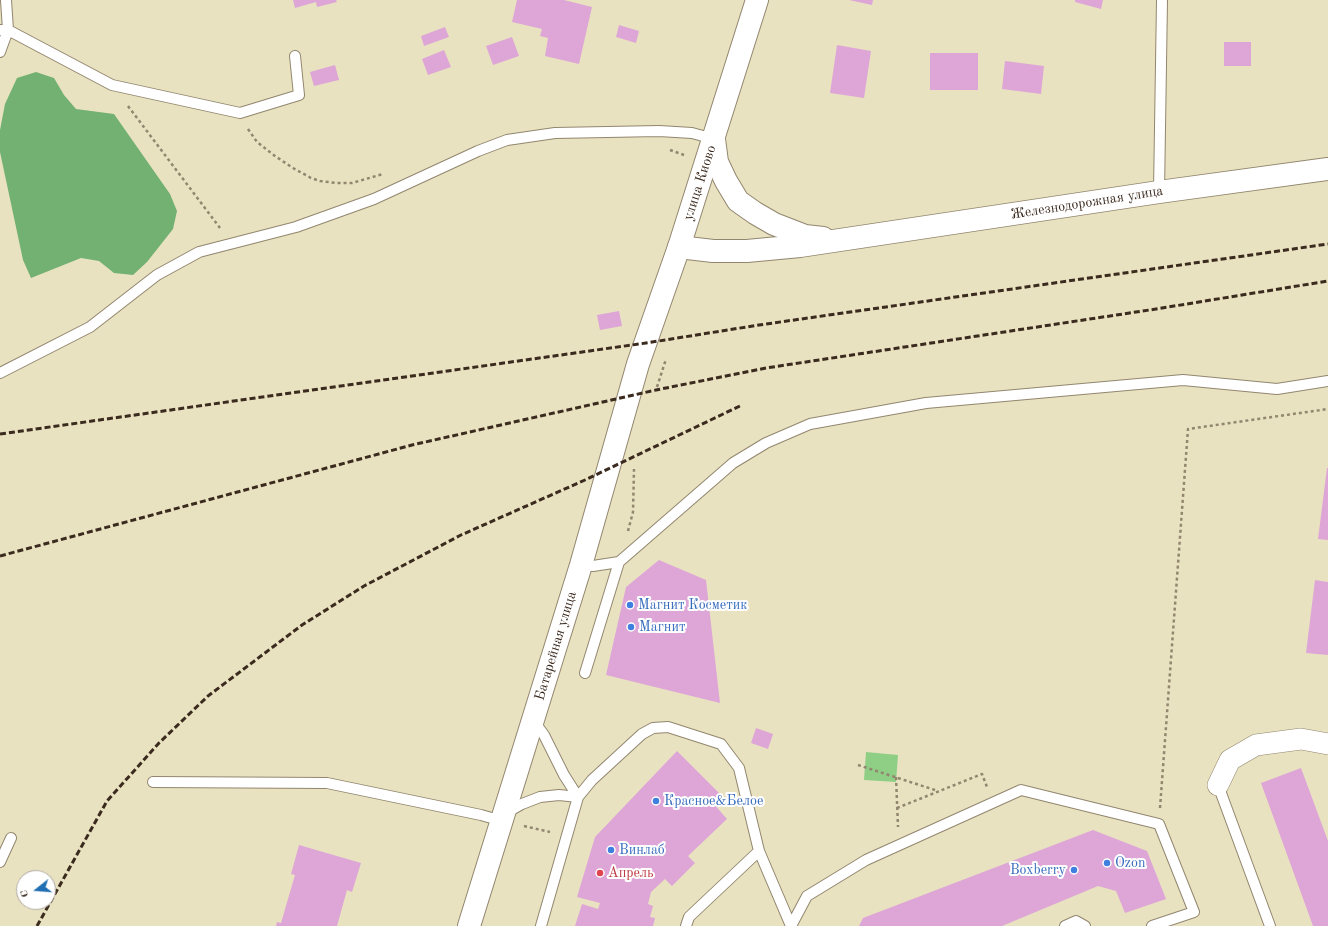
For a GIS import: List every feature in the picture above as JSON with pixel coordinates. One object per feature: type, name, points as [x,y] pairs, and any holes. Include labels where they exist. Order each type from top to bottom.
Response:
[{"type":"main road","name":"улица Киово","points":[[638,364],[679,247],[757,0]]},
{"type":"main road","name":"Железнодорожная улица","points":[[714,139],[717,162],[726,181],[738,200],[755,213],[774,224],[805,236],[846,240]]},
{"type":"main road","name":"Железнодорожная улица","points":[[679,247],[713,251],[747,251],[846,240],[1159,192],[1328,169]]},
{"type":"main road","name":"Батарейная улица","points":[[469,926],[581,565],[638,364]]},
{"type":"street","points":[[1218,785],[1230,760],[1256,745],[1301,739],[1328,744]]},
{"type":"lane","points":[[0,52],[4,30],[6,0]]},
{"type":"lane","points":[[1159,192],[1162,0]]},
{"type":"lane","points":[[4,30],[112,85],[240,113],[299,95],[295,56]]},
{"type":"lane","points":[[0,373],[90,327],[157,275],[199,252],[296,227],[374,199],[478,151],[507,140],[555,133],[660,131],[692,133],[714,139]]},
{"type":"lane","points":[[581,565],[593,566],[619,562],[734,463],[766,443],[810,424],[926,403],[1183,380],[1277,389],[1328,381]]},
{"type":"lane","points":[[585,672],[619,562]]},
{"type":"lane","points":[[533,720],[544,735],[564,775],[578,797]]},
{"type":"lane","points":[[541,926],[578,797],[592,780],[642,734],[653,728],[668,727],[721,744],[739,768],[759,851],[791,926]]},
{"type":"lane","points":[[153,782],[327,783],[481,815],[503,817],[522,804],[540,797],[559,795],[578,797]]},
{"type":"lane","points":[[1218,785],[1270,926]]},
{"type":"lane","points":[[791,926],[807,896],[866,860],[1021,790],[1159,824],[1194,912],[1152,926]]},
{"type":"lane","points":[[0,862],[10,838]]},
{"type":"lane","points":[[686,926],[689,917],[759,851]]},
{"type":"lane","points":[[1065,926],[1076,921],[1085,926]]},
{"type":"path","points":[[112,85],[231,243]]},
{"type":"path","points":[[240,113],[240,117],[244,124],[257,142],[293,168],[311,178],[336,183],[352,183],[384,174]]},
{"type":"path","points":[[656,390],[668,353]]},
{"type":"path","points":[[1159,824],[1188,429],[1328,409]]},
{"type":"path","points":[[619,562],[633,512],[634,466]]},
{"type":"path","points":[[858,765],[939,791]]},
{"type":"path","points":[[897,808],[982,774],[993,802]]},
{"type":"path","points":[[896,777],[898,846]]},
{"type":"path","points":[[532,828],[553,833]]},
{"type":"green space","points":[[36,72],[54,78],[64,95],[76,109],[114,114],[170,194],[177,211],[173,229],[147,262],[133,275],[114,273],[99,261],[81,258],[31,278],[23,260],[0,152],[0,130],[5,104],[17,78]]},
{"type":"green space","points":[[866,752],[898,755],[896,782],[864,780]]},
{"type":"building","points":[[293,0],[336,0],[337,2],[317,7],[316,2],[295,8]]},
{"type":"building","points":[[517,0],[564,0],[592,7],[579,64],[545,56],[548,38],[540,36],[542,29],[512,22]]},
{"type":"building","points":[[849,0],[873,0],[872,5]]},
{"type":"building","points":[[1075,0],[1103,0],[1101,9],[1075,2]]},
{"type":"building","points":[[619,25],[639,31],[636,43],[616,37]]},
{"type":"building","points":[[445,27],[449,37],[424,46],[421,36]]},
{"type":"building","points":[[512,37],[519,56],[493,65],[486,46]]},
{"type":"building","points":[[1224,42],[1251,42],[1251,66],[1224,66]]},
{"type":"building","points":[[837,45],[871,51],[864,98],[830,93]]},
{"type":"building","points":[[444,50],[451,67],[428,75],[422,59]]},
{"type":"building","points":[[930,53],[978,53],[978,90],[930,90]]},
{"type":"building","points":[[1005,61],[1044,66],[1041,94],[1002,89]]},
{"type":"building","points":[[335,65],[339,80],[314,86],[310,72]]},
{"type":"building","points":[[619,311],[622,326],[600,330],[597,315]]},
{"type":"building","points":[[1328,468],[1328,540],[1318,539]]},
{"type":"building","points":[[659,560],[706,580],[720,703],[606,675],[626,587]]},
{"type":"building","points":[[1315,580],[1328,582],[1328,655],[1306,653]]},
{"type":"building","points":[[756,728],[773,734],[768,749],[751,743]]},
{"type":"building","points":[[677,751],[721,795],[713,803],[727,819],[688,856],[695,863],[672,886],[665,879],[651,892],[648,904],[653,906],[650,917],[655,918],[653,926],[575,926],[582,904],[598,909],[600,903],[577,897],[595,837]]},
{"type":"building","points":[[1301,768],[1328,841],[1328,926],[1313,926],[1261,783]]},
{"type":"building","points":[[1093,830],[1147,851],[1166,899],[1125,913],[1116,891],[1098,886],[1002,926],[859,926],[863,918]]},
{"type":"building","points":[[299,845],[361,863],[352,892],[347,890],[337,926],[276,926],[277,922],[281,923],[295,875],[291,874]]},
{"type":"railway","points":[[0,434],[646,343],[759,325],[1328,244]]},
{"type":"railway","points":[[0,556],[412,445],[656,390],[766,368],[1156,309],[1328,281]]},
{"type":"railway","points":[[37,926],[107,801],[159,743],[208,696],[302,625],[364,586],[461,535],[585,480],[742,405]]},
{"type":"place","name":"Магнит Косметик","points":[[630,605]]},
{"type":"place","name":"Магнит","points":[[631,627]]},
{"type":"place","name":"Красное&Белое","points":[[656,801]]},
{"type":"place","name":"Винлаб","points":[[611,850]]},
{"type":"place","name":"Ozon","points":[[1107,863]]},
{"type":"place","name":"Boxberry","points":[[1074,870]]},
{"type":"place","name":"Апрель","points":[[600,873]]}]
